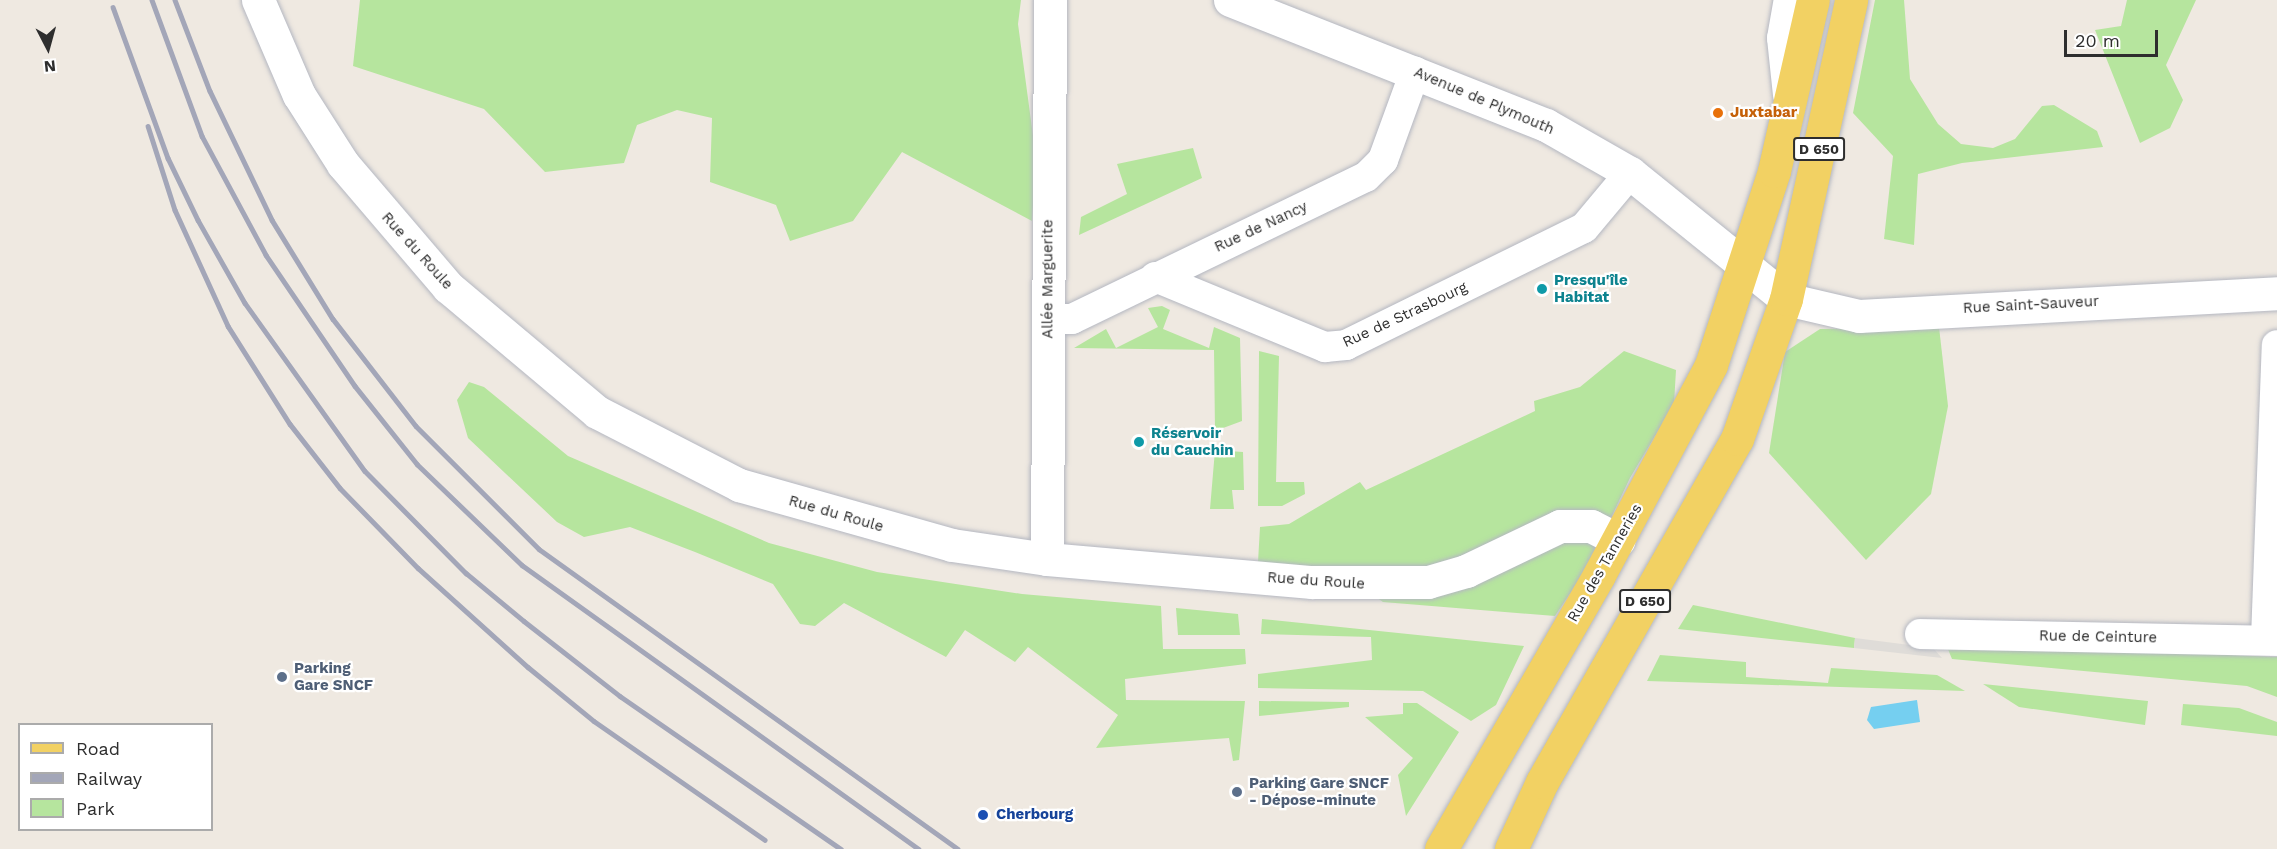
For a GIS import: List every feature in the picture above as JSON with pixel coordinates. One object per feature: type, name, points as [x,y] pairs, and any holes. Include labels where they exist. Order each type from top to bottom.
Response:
[{"type":"main road","name":"D 650","points":[[1744,264],[1789,104],[1813,0]]},
{"type":"main road","name":"D 650","points":[[1511,849],[1542,782],[1737,439],[1786,298],[1851,0]]},
{"type":"main road","name":"Rue des Tanneries","points":[[1441,849],[1618,540],[1711,365],[1744,264]]},
{"type":"street","name":"Rue du Roule","points":[[258,0],[300,95],[393,227],[498,333],[597,412],[661,450],[750,489],[952,545],[1047,559],[1366,585],[1428,582],[1466,571],[1560,526],[1591,526],[1618,540]]},
{"type":"street","name":"Allée Marguerite","points":[[1047,559],[1050,0]]},
{"type":"street","name":"Avenue de Plymouth","points":[[1230,0],[1546,125],[1630,173],[1786,298]]},
{"type":"street","points":[[1789,0],[1782,38],[1789,104]]},
{"type":"street","name":"Rue de Nancy","points":[[1047,319],[1072,319],[1366,177],[1383,160],[1415,72]]},
{"type":"street","name":"Rue de Strasbourg","points":[[1155,277],[1325,347],[1346,345],[1584,228],[1630,173]]},
{"type":"street","name":"Rue Saint-Sauveur","points":[[1786,298],[1859,316],[2277,293]]},
{"type":"street","points":[[2272,640],[2277,345]]},
{"type":"street","name":"Rue de Ceinture","points":[[1920,634],[2272,640]]},
{"type":"green space","points":[[360,0],[1021,0],[1018,24],[1036,158],[1032,221],[902,152],[853,221],[790,241],[776,205],[710,182],[712,118],[677,110],[637,125],[624,163],[545,172],[484,109],[353,66]]},
{"type":"green space","points":[[1875,0],[1904,0],[1910,79],[1938,124],[1961,144],[1993,148],[2015,139],[2042,106],[2054,105],[2097,131],[2103,147],[1962,163],[1918,174],[1914,245],[1884,239],[1893,156],[1853,113]]},
{"type":"green space","points":[[2127,0],[2196,0],[2166,65],[2183,100],[2170,128],[2140,143],[2095,30],[2121,26]]},
{"type":"green space","points":[[1193,148],[1202,178],[1079,235],[1081,217],[1127,194],[1117,164]]},
{"type":"green space","points":[[1162,306],[1170,310],[1163,329],[1209,348],[1214,327],[1240,338],[1242,421],[1215,431],[1214,350],[1074,348],[1106,329],[1116,348],[1158,327],[1148,308]]},
{"type":"green space","points":[[1939,327],[1948,406],[1931,494],[1866,560],[1769,453],[1785,352],[1820,329]]},
{"type":"green space","points":[[1259,351],[1279,356],[1276,482],[1304,482],[1305,494],[1282,506],[1258,506]]},
{"type":"green space","points":[[1624,351],[1676,370],[1674,404],[1630,478],[1587,568],[1555,616],[1383,602],[1338,571],[1258,562],[1260,527],[1289,524],[1360,482],[1366,490],[1535,411],[1534,401],[1580,387]]},
{"type":"green space","points":[[469,382],[484,387],[568,456],[769,543],[877,572],[1022,594],[1161,606],[1163,649],[1245,649],[1246,664],[1125,679],[1126,700],[1245,701],[1239,760],[1233,761],[1229,738],[1096,748],[1118,715],[1028,647],[1015,662],[965,630],[946,657],[844,603],[815,626],[800,624],[773,584],[695,552],[630,527],[584,537],[557,522],[468,438],[457,400]]},
{"type":"green space","points":[[1215,450],[1243,452],[1244,490],[1232,490],[1234,509],[1210,509]]},
{"type":"green space","points":[[1693,605],[1855,638],[1854,648],[1678,629]]},
{"type":"green space","points":[[1176,608],[1238,614],[1240,635],[1178,635]]},
{"type":"green space","points":[[1262,619],[1524,646],[1496,705],[1471,721],[1423,691],[1258,688],[1258,674],[1372,660],[1371,637],[1261,634]]},
{"type":"green space","points":[[1945,642],[2277,657],[2277,697],[2247,686],[1952,659]]},
{"type":"green space","points":[[1660,655],[1746,662],[1746,677],[1828,683],[1831,668],[1937,675],[1965,691],[1647,681]]},
{"type":"green space","points":[[1983,684],[2148,701],[2145,725],[2019,707]]},
{"type":"green space","points":[[1259,701],[1349,702],[1349,707],[1259,716]]},
{"type":"green space","points":[[1403,703],[1417,703],[1459,732],[1406,816],[1398,775],[1413,758],[1365,717],[1403,714]]},
{"type":"green space","points":[[2183,704],[2239,708],[2277,722],[2277,736],[2181,725]]},
{"type":"shaded area","points":[[1855,638],[1933,648],[1942,658],[1854,648]]},
{"type":"water","points":[[1917,700],[1920,722],[1874,729],[1867,720],[1871,707]]},
{"type":"railway","points":[[152,0],[202,136],[266,255],[355,386],[417,464],[522,565],[919,849]]},
{"type":"railway","points":[[175,0],[210,91],[272,220],[333,319],[416,426],[539,549],[958,849]]},
{"type":"railway","points":[[113,7],[168,158],[198,220],[245,303],[365,471],[466,573],[524,621],[620,696],[841,849]]},
{"type":"railway","points":[[148,126],[175,210],[228,326],[290,424],[340,488],[418,568],[528,667],[594,721],[765,840]]},
{"type":"place","name":"Juxtabar","points":[[1718,113]]},
{"type":"place","name":"Presqu'île Habitat","points":[[1542,289]]},
{"type":"place","name":"Réservoir du Cauchin","points":[[1139,442]]},
{"type":"place","name":"Parking Gare SNCF","points":[[282,677]]},
{"type":"place","name":"Parking Gare SNCF - Dépose-minute","points":[[1237,792]]},
{"type":"place","name":"Cherbourg","points":[[983,815]]}]
